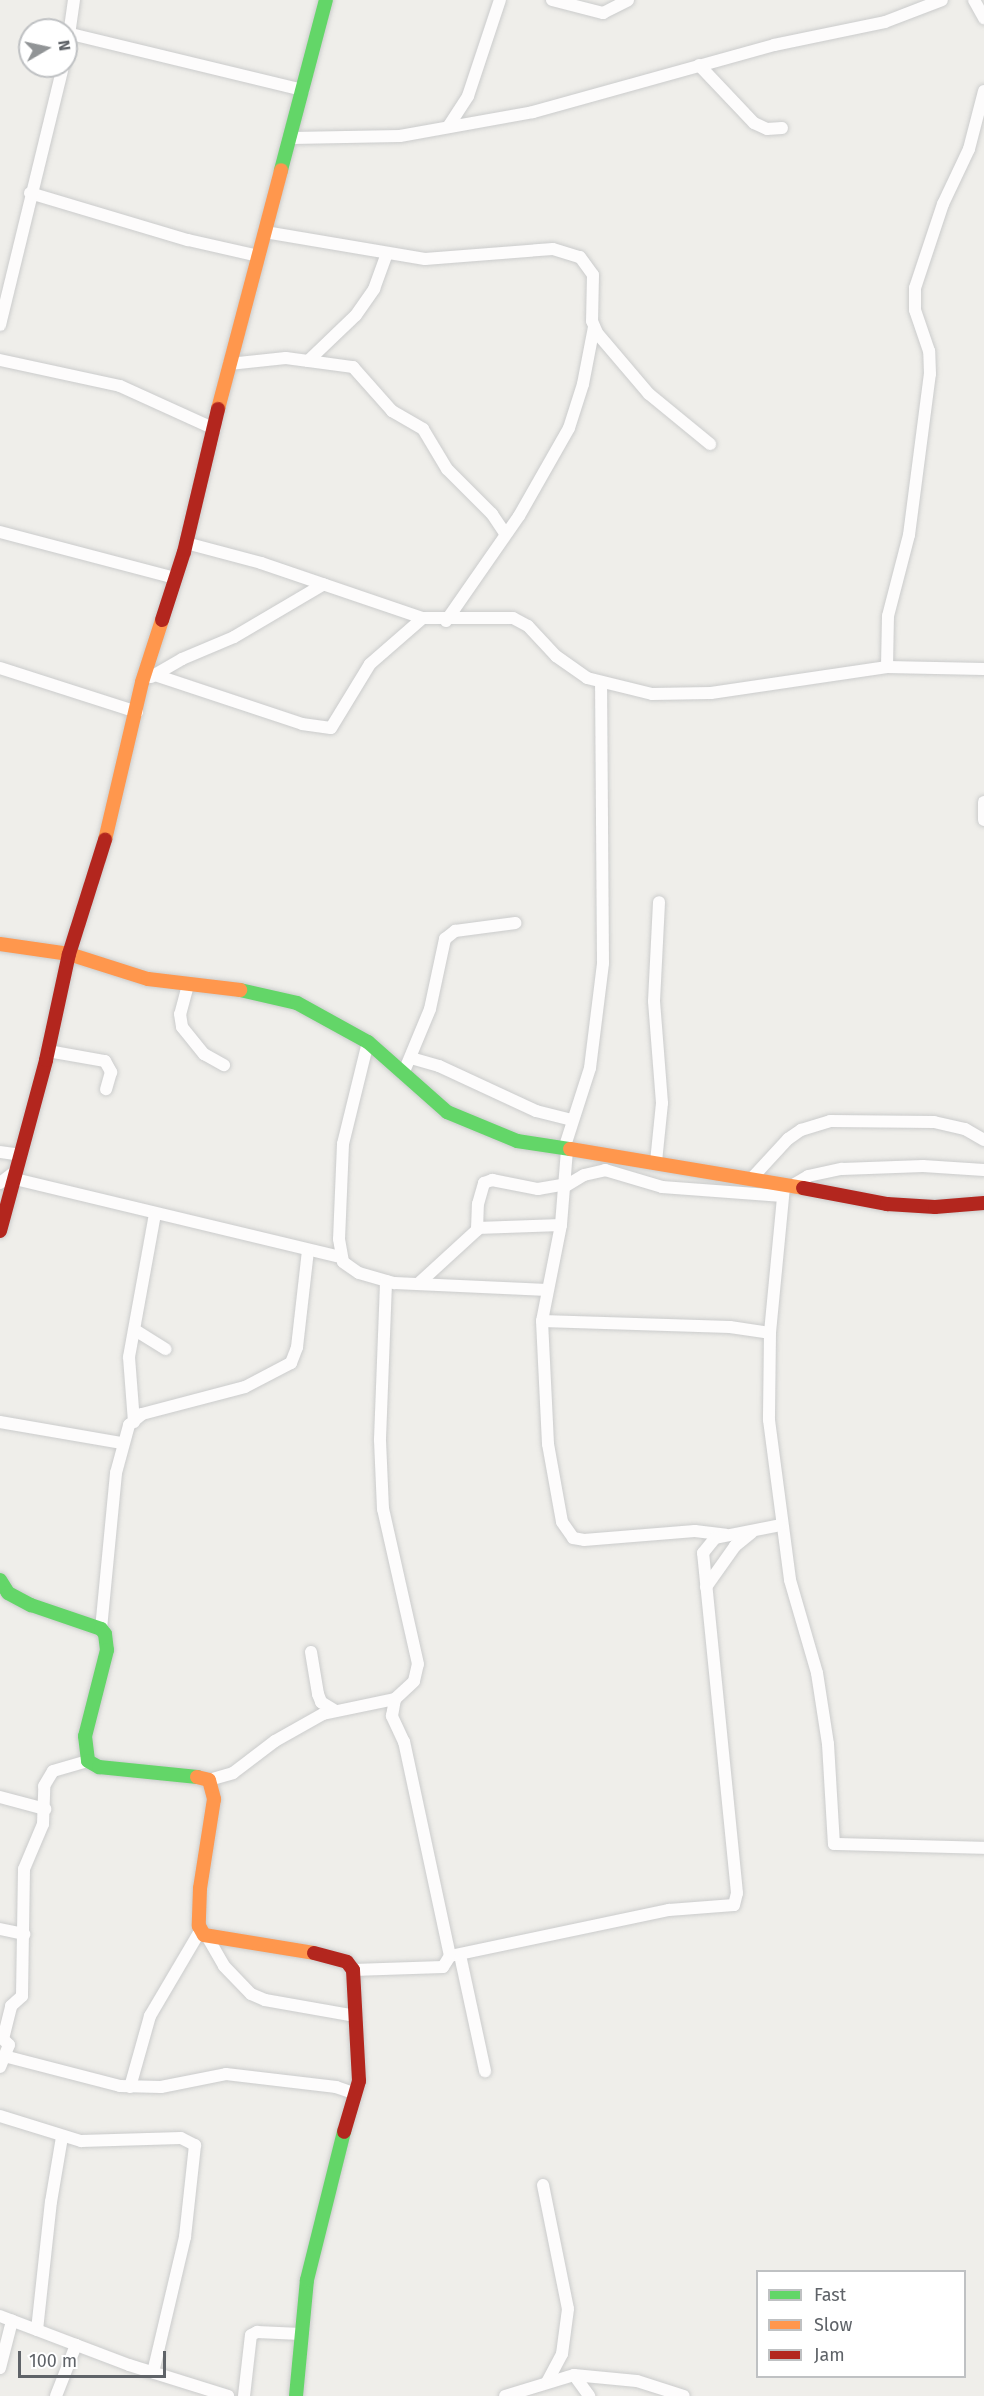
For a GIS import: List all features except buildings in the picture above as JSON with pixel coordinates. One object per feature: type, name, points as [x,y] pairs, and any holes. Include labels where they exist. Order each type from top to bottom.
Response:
[{"type":"street","points":[[72,18],[74,0]]},
{"type":"street","points":[[0,1231],[48,1051],[69,954],[99,867],[137,712],[142,682],[186,543],[229,364],[292,138],[326,0]]},
{"type":"street","points":[[448,127],[468,96],[500,0]]},
{"type":"street","points":[[552,0],[603,13],[628,0]]},
{"type":"street","points":[[292,138],[400,136],[589,99],[699,65],[875,25],[942,0]]},
{"type":"street","points":[[975,0],[984,5]]},
{"type":"street","points":[[975,0],[984,18]]},
{"type":"street","points":[[78,36],[303,90]]},
{"type":"street","points":[[699,65],[754,123],[767,129],[782,128]]},
{"type":"street","points":[[0,325],[25,231],[30,193],[60,78]]},
{"type":"street","points":[[887,667],[888,616],[909,534],[930,374],[929,351],[915,310],[915,288],[944,204],[969,149],[984,91]]},
{"type":"street","points":[[969,149],[984,141]]},
{"type":"street","points":[[30,193],[188,240],[259,256]]},
{"type":"street","points":[[265,232],[425,259],[553,249],[580,257],[593,275],[594,327],[583,384],[569,428],[519,516],[446,621]]},
{"type":"street","points":[[308,361],[356,315],[374,289],[387,254]]},
{"type":"street","points":[[594,327],[649,394],[710,444]]},
{"type":"street","points":[[229,364],[286,358],[353,367],[361,373],[392,411],[423,429],[447,469],[505,533]]},
{"type":"street","points":[[0,360],[120,386],[215,429]]},
{"type":"street","points":[[0,532],[176,578]]},
{"type":"street","points":[[186,543],[324,584],[423,618],[446,621],[513,618],[528,626],[572,669],[601,682],[652,694],[711,693],[887,667],[984,669]]},
{"type":"street","points":[[142,682],[182,658],[234,638],[324,584]]},
{"type":"street","points":[[155,675],[302,724],[331,728],[370,664],[423,618]]},
{"type":"street","points":[[0,668],[137,712]]},
{"type":"street","points":[[601,682],[603,963],[592,1059],[572,1120],[566,1149],[561,1225],[542,1321],[553,1484],[568,1534],[584,1540],[695,1531],[728,1535]]},
{"type":"street","points":[[984,802],[984,820]]},
{"type":"street","points":[[656,1162],[662,1103],[654,1000],[659,902]]},
{"type":"street","points":[[403,1074],[430,1009],[445,939],[455,931],[515,923]]},
{"type":"street","points":[[0,944],[69,954],[148,979],[279,997],[368,1042],[424,1095],[472,1125],[517,1141],[752,1178],[785,1190]]},
{"type":"street","points":[[188,985],[180,1014],[182,1027],[204,1054],[224,1065]]},
{"type":"street","points":[[368,1042],[343,1144],[341,1257],[350,1268],[386,1281],[547,1290]]},
{"type":"street","points":[[48,1051],[105,1061],[111,1072],[106,1089]]},
{"type":"street","points":[[411,1058],[439,1066],[536,1111],[572,1120]]},
{"type":"street","points":[[752,1178],[788,1139],[801,1130],[830,1121],[934,1122],[965,1129],[984,1140]]},
{"type":"street","points":[[0,1152],[21,1155]]},
{"type":"street","points":[[785,1190],[808,1176],[842,1169],[923,1166],[984,1170]]},
{"type":"street","points":[[418,1284],[465,1245],[477,1228],[481,1189],[489,1180],[538,1189],[565,1186],[584,1174],[605,1170],[662,1187],[785,1190],[887,1204],[935,1207],[984,1203]]},
{"type":"street","points":[[0,1183],[16,1175],[155,1214],[341,1257]]},
{"type":"street","points":[[785,1190],[770,1333],[769,1420],[790,1580],[817,1673],[828,1744],[834,1844],[984,1848]]},
{"type":"street","points":[[134,1422],[129,1357],[155,1214]]},
{"type":"street","points":[[477,1228],[561,1225]]},
{"type":"street","points":[[88,1761],[85,1736],[107,1650],[101,1629],[107,1538],[122,1443],[134,1422],[159,1409],[245,1387],[291,1363],[297,1347],[308,1251]]},
{"type":"street","points":[[356,2094],[336,2087],[226,2074],[161,2087],[130,2086],[2,2062],[9,2045],[3,2039],[11,2006],[22,1996],[24,1869],[45,1809],[44,1786],[49,1774],[88,1761],[99,1767],[170,1772],[209,1780],[233,1773],[275,1741],[334,1710],[395,1699],[414,1681],[418,1664],[383,1509],[380,1439],[386,1281]]},
{"type":"street","points":[[542,1321],[730,1327],[770,1333]]},
{"type":"street","points":[[135,1330],[165,1348]]},
{"type":"street","points":[[0,1422],[122,1443]]},
{"type":"street","points":[[353,1970],[443,1967],[455,1955],[669,1910],[734,1905],[737,1893],[703,1563],[706,1545],[728,1535],[781,1525]]},
{"type":"street","points":[[706,1587],[735,1546],[755,1530]]},
{"type":"street","points":[[0,1580],[8,1593],[31,1605],[101,1629]]},
{"type":"street","points":[[311,1652],[318,1694],[321,1701],[334,1710]]},
{"type":"street","points":[[395,1699],[392,1716],[404,1742],[485,2071]]},
{"type":"street","points":[[209,1780],[214,1799],[200,1888],[204,1934],[224,1966],[250,1994],[265,2000],[356,2016]]},
{"type":"street","points":[[0,1797],[45,1809]]},
{"type":"street","points":[[0,1929],[24,1934]]},
{"type":"street","points":[[204,1934],[333,1956],[347,1962],[353,1970],[360,2067],[356,2094],[329,2187],[307,2280],[300,2334],[296,2396]]},
{"type":"street","points":[[130,2086],[150,2016],[204,1934]]},
{"type":"street","points":[[1,2119],[62,2137],[100,2143],[181,2139],[195,2145],[185,2237],[153,2372]]},
{"type":"street","points":[[37,2330],[51,2202],[62,2137]]},
{"type":"street","points":[[543,2185],[568,2309],[562,2354],[547,2382]]},
{"type":"street","points":[[0,2316],[76,2345],[228,2396]]},
{"type":"street","points":[[0,2368],[12,2321]]},
{"type":"street","points":[[244,2396],[251,2335],[257,2332],[300,2334]]},
{"type":"street","points":[[57,2396],[76,2345]]},
{"type":"street","points":[[574,2375],[589,2396]]},
{"type":"street","points":[[506,2396],[574,2375],[637,2381],[684,2396]]},
{"type":"traffic: fast","points":[[281,170],[326,0]]},
{"type":"traffic: fast","points":[[240,990],[297,1003],[368,1042],[447,1112],[517,1141],[570,1149]]},
{"type":"traffic: fast","points":[[0,1580],[8,1593],[31,1605],[101,1629],[105,1634],[107,1650],[85,1736],[88,1761],[99,1767],[197,1777]]},
{"type":"traffic: fast","points":[[296,2396],[307,2280],[344,2132]]},
{"type":"traffic: slow","points":[[218,409],[281,170]]},
{"type":"traffic: slow","points":[[105,840],[142,682],[162,620]]},
{"type":"traffic: slow","points":[[0,944],[69,954],[148,979],[240,990]]},
{"type":"traffic: slow","points":[[570,1149],[803,1188]]},
{"type":"traffic: slow","points":[[197,1777],[209,1780],[214,1799],[200,1888],[199,1926],[204,1935],[314,1953]]},
{"type":"traffic: jam","points":[[162,620],[184,552],[218,409]]},
{"type":"traffic: jam","points":[[0,1231],[46,1060],[69,954],[105,840]]},
{"type":"traffic: jam","points":[[803,1188],[887,1204],[935,1207],[984,1203]]},
{"type":"traffic: jam","points":[[314,1953],[347,1962],[353,1970],[359,2081],[344,2132]]}]
